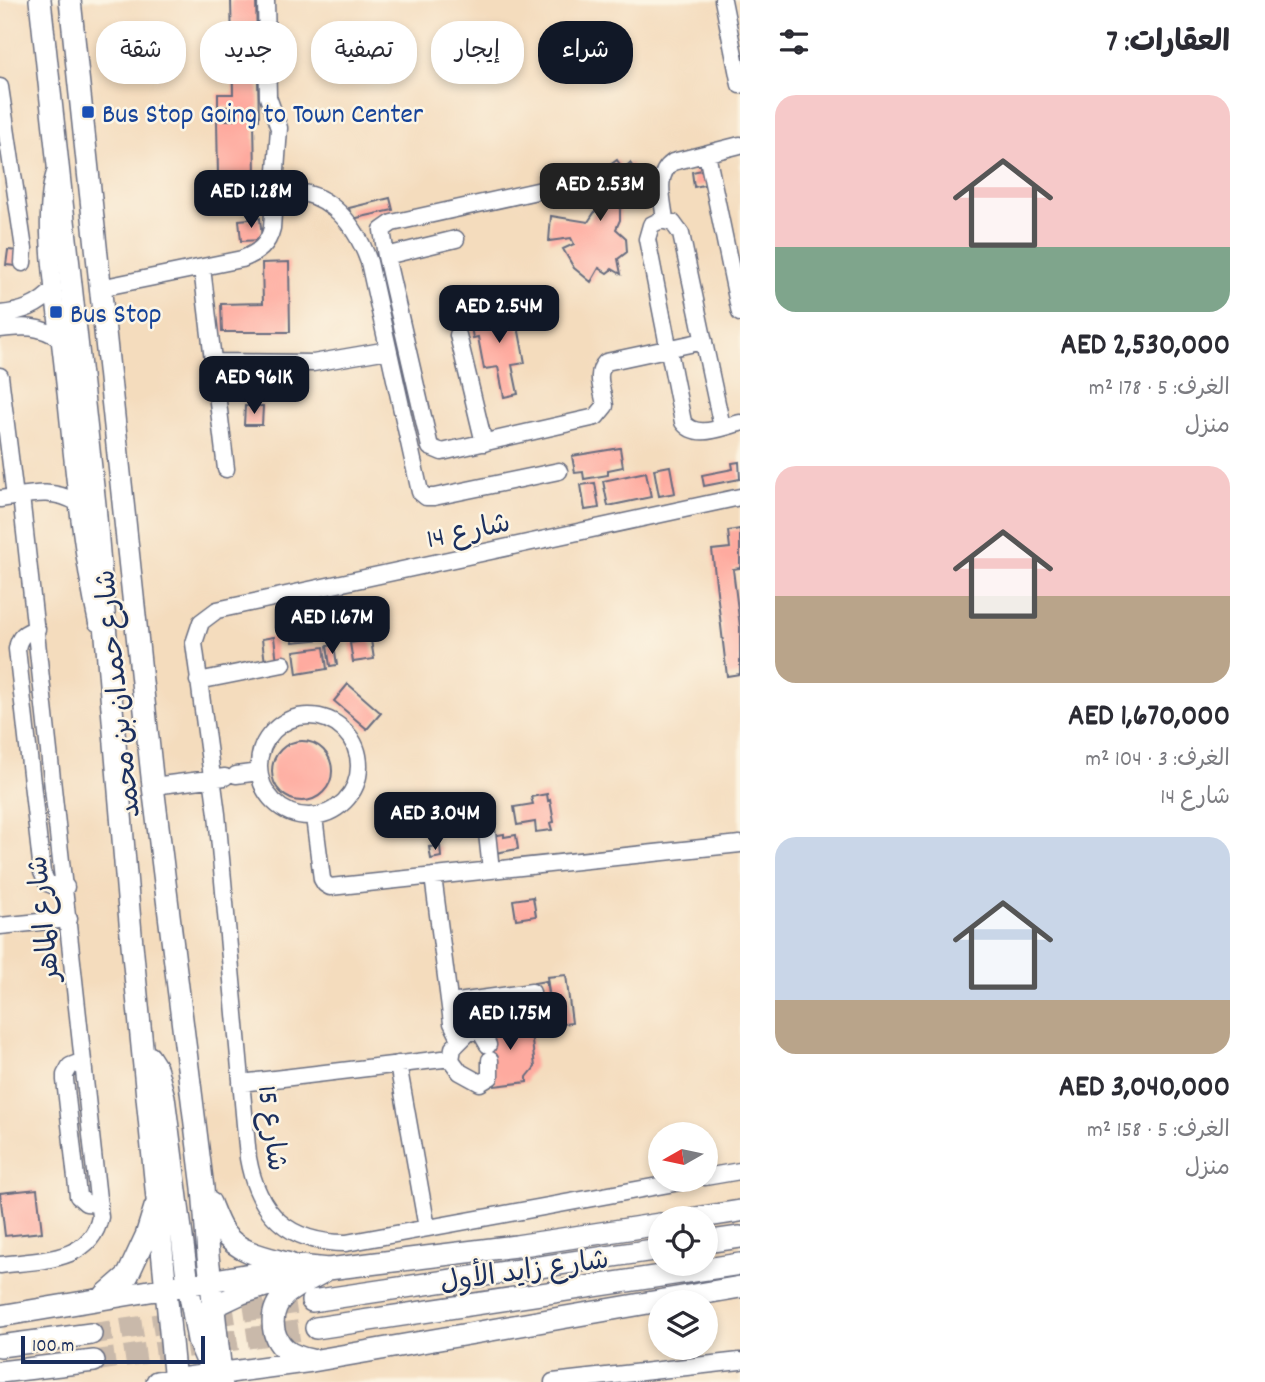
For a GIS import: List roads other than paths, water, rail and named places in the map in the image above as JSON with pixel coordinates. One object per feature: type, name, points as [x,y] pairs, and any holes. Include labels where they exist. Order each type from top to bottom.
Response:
[{"type":"main road","name":"شارع حمدان بن محمد","points":[[40,0],[95,505],[166,1288],[169,1381]]},
{"type":"main road","name":"شارع حمدان بن محمد","points":[[70,0],[153,786],[203,1188],[213,1305],[210,1378]]},
{"type":"main road","points":[[142,1046],[156,1068],[161,1084],[192,1320],[207,1361],[210,1378]]},
{"type":"main road","points":[[203,1188],[230,1240],[250,1251],[299,1266],[328,1269]]},
{"type":"main road","points":[[102,1298],[128,1276],[146,1236],[158,1199]]},
{"type":"main road","points":[[718,1214],[740,1211]]},
{"type":"main road","points":[[648,1226],[516,1246],[328,1269],[257,1287],[213,1305],[192,1320],[178,1346],[169,1381],[210,1378],[740,1287]]},
{"type":"main road","points":[[718,1240],[740,1237]]},
{"type":"main road","name":"شارع زايد الأول","points":[[312,1301],[648,1252]]},
{"type":"main road","name":"شارع زايد الأول","points":[[316,1328],[740,1264]]},
{"type":"main road","points":[[0,1316],[299,1266]]},
{"type":"main road","points":[[312,1361],[294,1355],[279,1343],[273,1316],[281,1298],[288,1292],[328,1269]]},
{"type":"main road","points":[[166,1288],[182,1303],[192,1320]]},
{"type":"main road","points":[[0,1346],[91,1335]]},
{"type":"main road","points":[[0,1372],[94,1361]]},
{"type":"main road","points":[[261,1382],[276,1366]]},
{"type":"street","points":[[100,288],[249,256],[261,249],[271,232],[279,128],[268,97],[266,0]]},
{"type":"street","points":[[723,0],[740,85]]},
{"type":"street","points":[[0,87],[24,249],[23,263]]},
{"type":"street","points":[[665,220],[661,180],[664,170],[673,162],[740,145]]},
{"type":"street","points":[[707,154],[740,313]]},
{"type":"street","points":[[58,165],[49,201],[54,289],[88,577],[109,668]]},
{"type":"street","points":[[555,187],[387,224],[382,234],[428,443],[433,450],[442,452],[596,417],[605,405],[599,376],[603,364],[610,360],[704,341]]},
{"type":"street","points":[[274,196],[297,191],[313,195],[329,204],[352,228],[369,262],[418,489],[423,495],[434,497],[559,471]]},
{"type":"street","points":[[722,427],[681,234],[677,225],[665,220],[651,225],[646,239],[686,426],[700,432],[740,423]]},
{"type":"street","points":[[386,256],[456,239]]},
{"type":"street","points":[[202,268],[226,469]]},
{"type":"street","points":[[0,314],[35,306],[54,289]]},
{"type":"street","points":[[0,329],[31,326],[60,340]]},
{"type":"street","points":[[458,335],[484,443]]},
{"type":"street","points":[[214,362],[301,364],[388,350]]},
{"type":"street","name":"شارع الماهر","points":[[0,376],[12,497],[37,629],[99,1204],[98,1227],[86,1245],[77,1251],[58,1257],[0,1265]]},
{"type":"street","points":[[47,492],[63,480],[74,466]]},
{"type":"street","points":[[12,497],[47,492],[61,494],[78,503]]},
{"type":"street","name":"شارع 14","points":[[209,615],[227,607],[740,498]]},
{"type":"street","name":"شارع 15","points":[[209,615],[201,622],[194,643],[198,681],[224,777],[248,1158],[254,1187],[276,1220],[303,1236],[346,1243],[648,1188]]},
{"type":"street","points":[[198,681],[283,664]]},
{"type":"street","points":[[304,716],[314,716],[341,727],[348,734],[357,752],[359,771],[354,790],[333,811],[314,817],[295,815],[278,806],[265,791],[259,772],[261,752],[270,735],[285,722],[304,716]]},
{"type":"street","points":[[153,786],[259,772]]},
{"type":"street","points":[[484,805],[491,870]]},
{"type":"street","points":[[314,817],[322,879],[327,886],[740,844]]},
{"type":"street","points":[[433,876],[454,1028],[460,1039]]},
{"type":"street","points":[[0,926],[69,919]]},
{"type":"street","points":[[450,1003],[532,992]]},
{"type":"street","points":[[477,1031],[485,1037],[490,1077],[480,1083],[456,1069],[451,1058],[453,1048],[460,1039],[467,1032],[477,1031]]},
{"type":"street","points":[[242,1083],[451,1058]]},
{"type":"street","points":[[398,1064],[428,1228]]},
{"type":"street","points":[[718,1175],[740,1171]]},
{"type":"street","points":[[553,1382],[669,1375],[740,1361]]},
{"type":"tunnel","points":[[91,1334],[312,1301]]},
{"type":"tunnel","points":[[94,1361],[316,1328]]},
{"type":"place","name":"Bus Stop Going to Town Center","points":[[88,112]]},
{"type":"place","name":"Bus Stop","points":[[56,312]]}]
